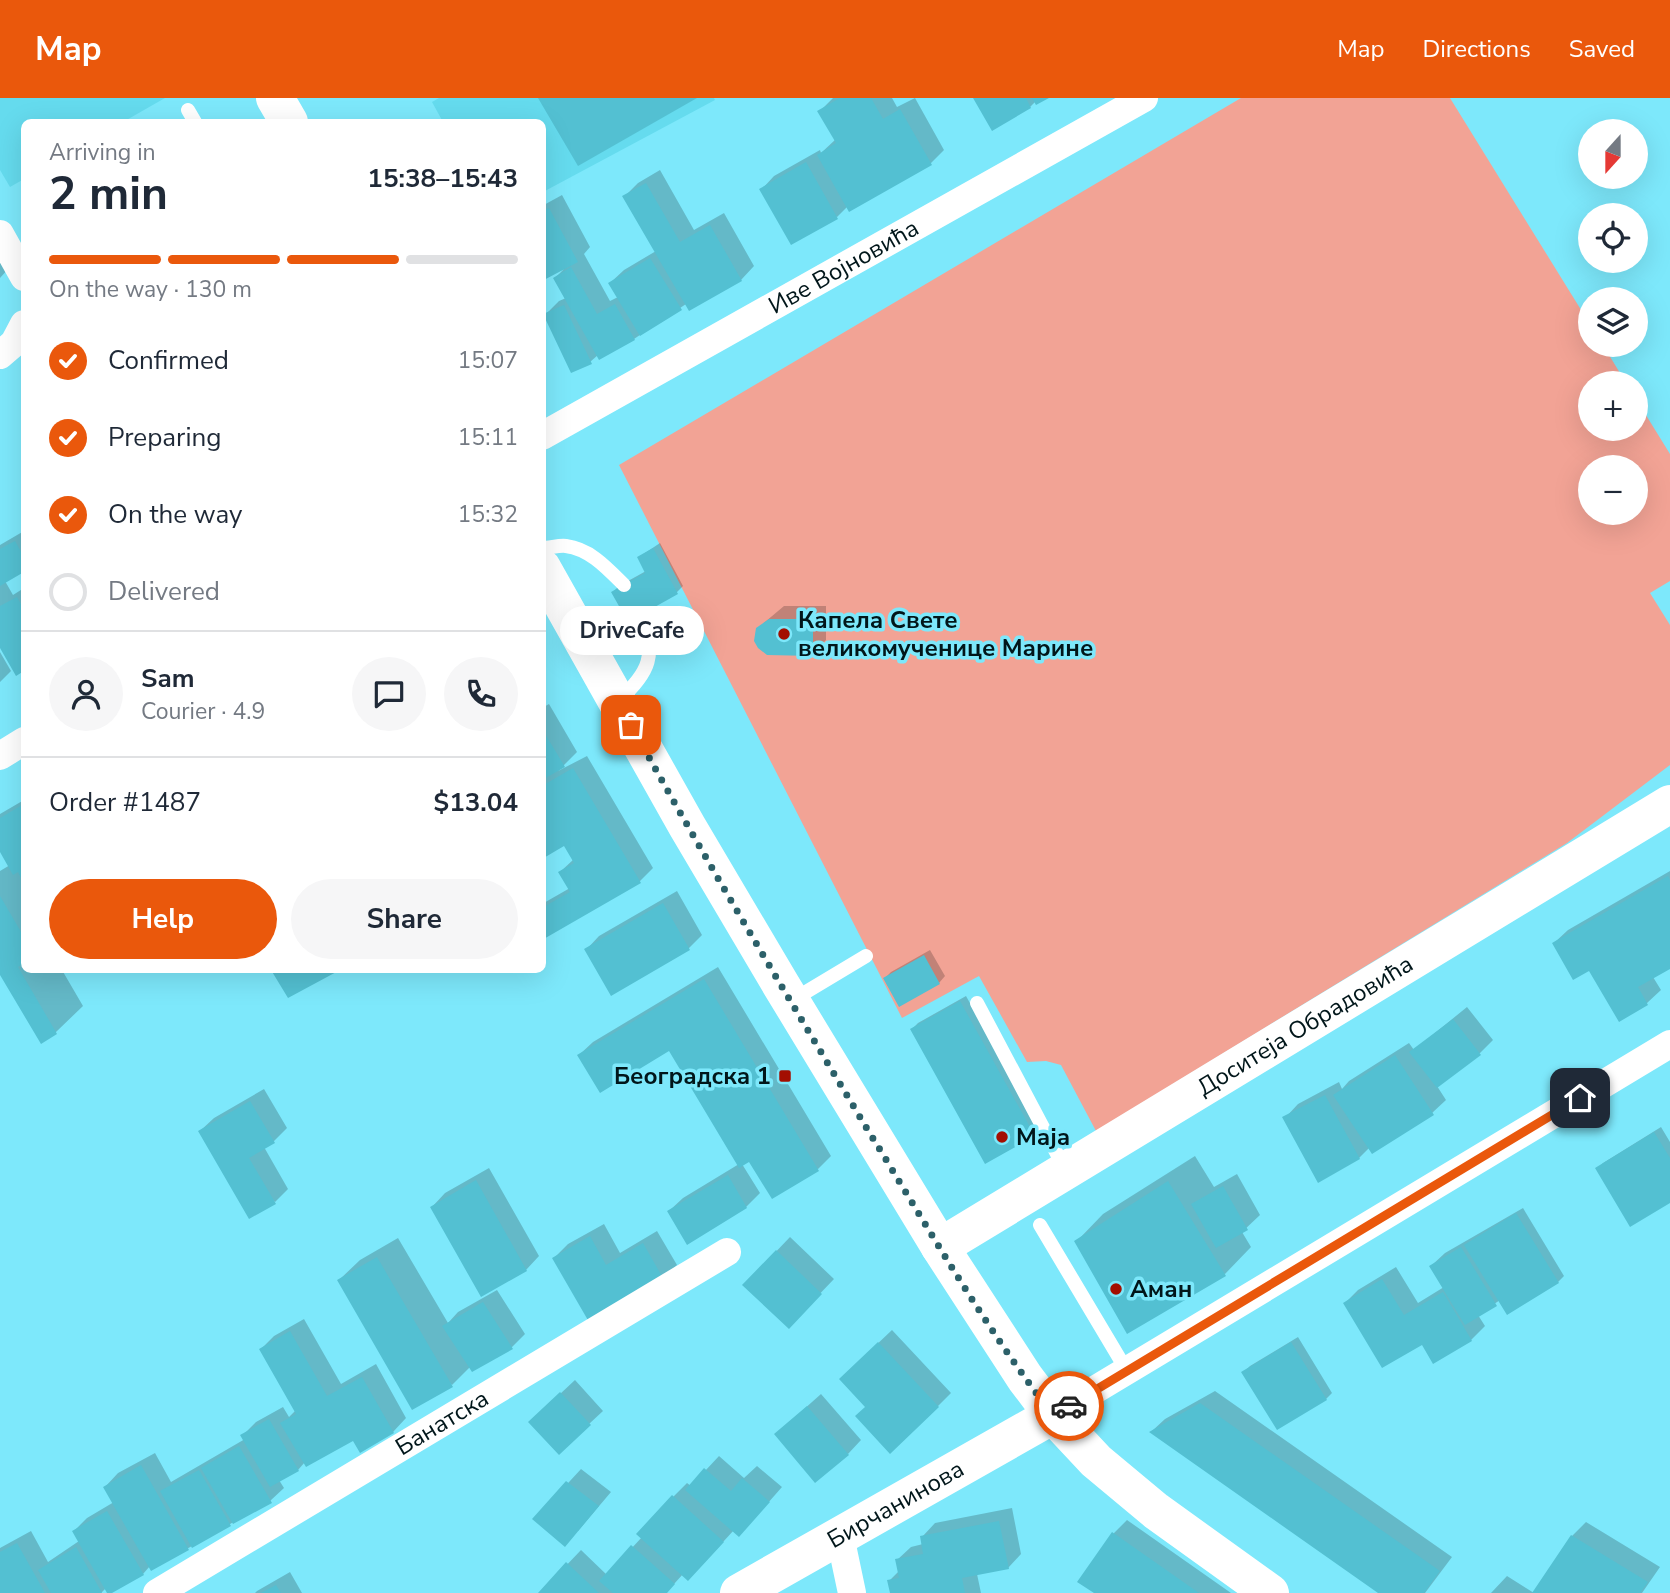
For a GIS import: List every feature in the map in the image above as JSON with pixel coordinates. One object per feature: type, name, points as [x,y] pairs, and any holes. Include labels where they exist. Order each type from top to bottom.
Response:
[{"type":"main road","points":[[275,98],[287,119]]},
{"type":"main road","points":[[546,575],[687,826],[790,1001],[940,1247],[1025,1378],[1053,1415],[1090,1456],[1156,1511],[1270,1593]]},
{"type":"main road","name":"Доситеја Обрадовића","points":[[940,1247],[1670,804]]},
{"type":"main road","name":"Бирчанинова","points":[[738,1593],[1053,1415]]},
{"type":"street","name":"Иве Војновића","points":[[546,434],[1144,98]]},
{"type":"street","points":[[0,234],[21,272]]},
{"type":"street","points":[[0,355],[14,343],[21,330]]},
{"type":"street","points":[[0,756],[21,743]]},
{"type":"street","points":[[1053,1415],[1670,1044]]},
{"type":"street","name":"Банатска","points":[[157,1593],[727,1251]]},
{"type":"street","points":[[840,1536],[852,1593]]},
{"type":"lane","points":[[546,548],[566,546],[588,554],[624,584]]},
{"type":"lane","points":[[618,701],[642,678],[647,664],[647,630],[640,615]]},
{"type":"lane","points":[[790,1001],[866,956]]},
{"type":"lane","points":[[977,1003],[1066,1170]]},
{"type":"lane","points":[[1040,1225],[1127,1371]]},
{"type":"shaded area","points":[[0,98],[165,98],[128,119],[21,119],[21,181],[10,187],[0,170]]},
{"type":"shaded area","points":[[439,98],[715,100],[546,190],[546,119],[441,119],[432,102]]},
{"type":"shaded area","points":[[1241,98],[1450,98],[1578,305],[1578,357],[1610,357],[1619,371],[1578,371],[1578,441],[1648,441],[1648,418],[1670,454],[1670,581],[1650,593],[1670,625],[1670,765],[1567,843],[1096,1131],[1061,1065],[1046,1061],[1027,1062],[979,976],[902,1018],[619,465]]},
{"type":"building","points":[[538,98],[697,98],[578,166]]},
{"type":"building","points":[[840,98],[871,98],[883,119],[900,109],[932,165],[849,212],[817,155],[836,143],[817,111]]},
{"type":"building","points":[[973,98],[1026,98],[1031,108],[992,131]]},
{"type":"building","points":[[1032,98],[1049,98],[1036,105]]},
{"type":"building","points":[[806,162],[838,219],[791,245],[759,189]]},
{"type":"building","points":[[646,183],[680,242],[710,225],[742,281],[689,311],[622,196]]},
{"type":"building","points":[[549,208],[578,262],[546,279],[546,209]]},
{"type":"building","points":[[650,258],[682,310],[640,336],[608,283]]},
{"type":"building","points":[[571,267],[597,314],[615,304],[635,340],[599,360],[553,278]]},
{"type":"building","points":[[564,305],[592,364],[571,373],[546,320],[546,313]]},
{"type":"building","points":[[15,541],[21,552],[21,574],[0,586],[0,549]]},
{"type":"building","points":[[653,548],[678,594],[628,622],[611,592],[645,573],[637,557]]},
{"type":"building","points":[[17,597],[21,604],[21,673],[16,676],[0,648],[0,606]]},
{"type":"building","name":"Капела Свете великомученице Марине","points":[[769,619],[813,619],[813,656],[767,655],[758,648],[754,641],[756,628]]},
{"type":"building","points":[[546,736],[565,767],[546,778]]},
{"type":"building","points":[[573,768],[641,883],[546,938],[546,906],[570,892],[558,872],[574,863],[564,846],[546,857],[546,784]]},
{"type":"building","points":[[21,806],[21,878],[18,872],[13,875],[0,852],[0,818]]},
{"type":"building","points":[[1668,876],[1670,969],[1638,987],[1648,1005],[1619,1022],[1589,971],[1573,980],[1552,943]]},
{"type":"building","points":[[0,896],[21,932],[21,965],[18,967],[57,1034],[41,1044],[0,975]]},
{"type":"building","points":[[663,903],[690,950],[611,996],[584,949]]},
{"type":"building","points":[[924,955],[940,984],[899,1007],[883,978]]},
{"type":"building","points":[[273,973],[334,973],[288,998]]},
{"type":"building","points":[[704,979],[819,1171],[772,1199],[749,1162],[739,1168],[669,1051],[600,1093],[577,1055]]},
{"type":"building","points":[[960,1001],[1035,1136],[985,1164],[910,1029]]},
{"type":"building","points":[[1453,1019],[1481,1055],[1437,1088],[1409,1052]]},
{"type":"building","points":[[1395,1055],[1434,1115],[1372,1154],[1333,1095]]},
{"type":"building","points":[[1325,1095],[1360,1159],[1318,1183],[1282,1117]]},
{"type":"building","points":[[250,1101],[275,1143],[249,1158],[276,1204],[249,1219],[198,1131]]},
{"type":"building","points":[[1654,1132],[1670,1158],[1670,1203],[1630,1227],[1595,1168]]},
{"type":"building","points":[[728,1175],[747,1208],[687,1245],[667,1211]]},
{"type":"building","points":[[476,1180],[527,1271],[481,1297],[430,1207]]},
{"type":"building","points":[[1168,1181],[1226,1276],[1127,1334],[1074,1241]]},
{"type":"building","points":[[1223,1186],[1248,1230],[1216,1248],[1191,1204]]},
{"type":"building","points":[[1516,1213],[1559,1283],[1507,1315],[1464,1245]]},
{"type":"building","points":[[590,1236],[606,1265],[643,1243],[664,1280],[589,1322],[552,1258]]},
{"type":"building","points":[[1461,1247],[1497,1306],[1465,1325],[1429,1266]]},
{"type":"building","points":[[776,1250],[822,1294],[789,1329],[742,1285]]},
{"type":"building","points":[[377,1257],[453,1387],[412,1410],[337,1280]]},
{"type":"building","points":[[1382,1279],[1404,1315],[1443,1292],[1472,1341],[1433,1364],[1422,1345],[1382,1368],[1343,1303]]},
{"type":"building","points":[[483,1302],[513,1349],[472,1372],[442,1326]]},
{"type":"building","points":[[290,1331],[327,1396],[362,1377],[394,1433],[360,1453],[353,1441],[306,1467],[280,1423],[296,1414],[259,1349]]},
{"type":"building","points":[[878,1342],[939,1407],[890,1454],[855,1416],[865,1407],[839,1379]]},
{"type":"building","points":[[1291,1342],[1327,1400],[1277,1430],[1241,1372]]},
{"type":"building","points":[[560,1392],[591,1425],[559,1455],[528,1422]]},
{"type":"building","points":[[1200,1403],[1440,1571],[1424,1593],[1378,1593],[1149,1432]]},
{"type":"building","points":[[807,1406],[849,1455],[815,1483],[774,1434]]},
{"type":"building","points":[[269,1419],[299,1471],[270,1487],[240,1435]]},
{"type":"building","points":[[239,1446],[272,1503],[233,1524],[201,1468]]},
{"type":"building","points":[[141,1465],[189,1550],[151,1571],[103,1487]]},
{"type":"building","points":[[704,1468],[731,1491],[742,1478],[770,1502],[739,1537],[685,1490]]},
{"type":"building","points":[[199,1470],[231,1526],[192,1548],[160,1491]]},
{"type":"building","points":[[566,1481],[599,1506],[565,1547],[532,1519]]},
{"type":"building","points":[[672,1495],[724,1542],[688,1581],[636,1534]]},
{"type":"building","points":[[107,1511],[144,1575],[112,1593],[107,1593],[72,1531]]},
{"type":"building","points":[[999,1521],[1009,1569],[962,1578],[965,1593],[890,1593],[887,1580],[899,1578],[895,1559],[923,1554],[920,1536]]},
{"type":"building","points":[[1112,1532],[1199,1593],[1094,1593],[1077,1582]]},
{"type":"building","points":[[1571,1535],[1648,1582],[1640,1593],[1532,1593]]},
{"type":"building","points":[[17,1543],[45,1593],[0,1593],[0,1552]]},
{"type":"building","points":[[631,1545],[675,1584],[667,1593],[613,1593],[599,1581]]},
{"type":"building","points":[[76,1547],[102,1593],[51,1593],[38,1570]]},
{"type":"building","points":[[566,1562],[599,1593],[538,1593]]},
{"type":"building","points":[[276,1585],[281,1593],[261,1593]]},
{"type":"way so far","points":[[631,725],[780,985],[940,1247],[1025,1378],[1053,1415],[1069,1406]]},
{"type":"place","name":"Капела Свете великомученице Марине","points":[[784,634]]},
{"type":"place","name":"DriveCafe","points":[[631,725]]},
{"type":"place","name":"Београдска 1","points":[[785,1076]]},
{"type":"place","name":"Маја","points":[[1002,1137]]},
{"type":"place","name":"Аман","points":[[1116,1289]]},
{"type":"route","points":[[1069,1406],[1580,1098]]}]
